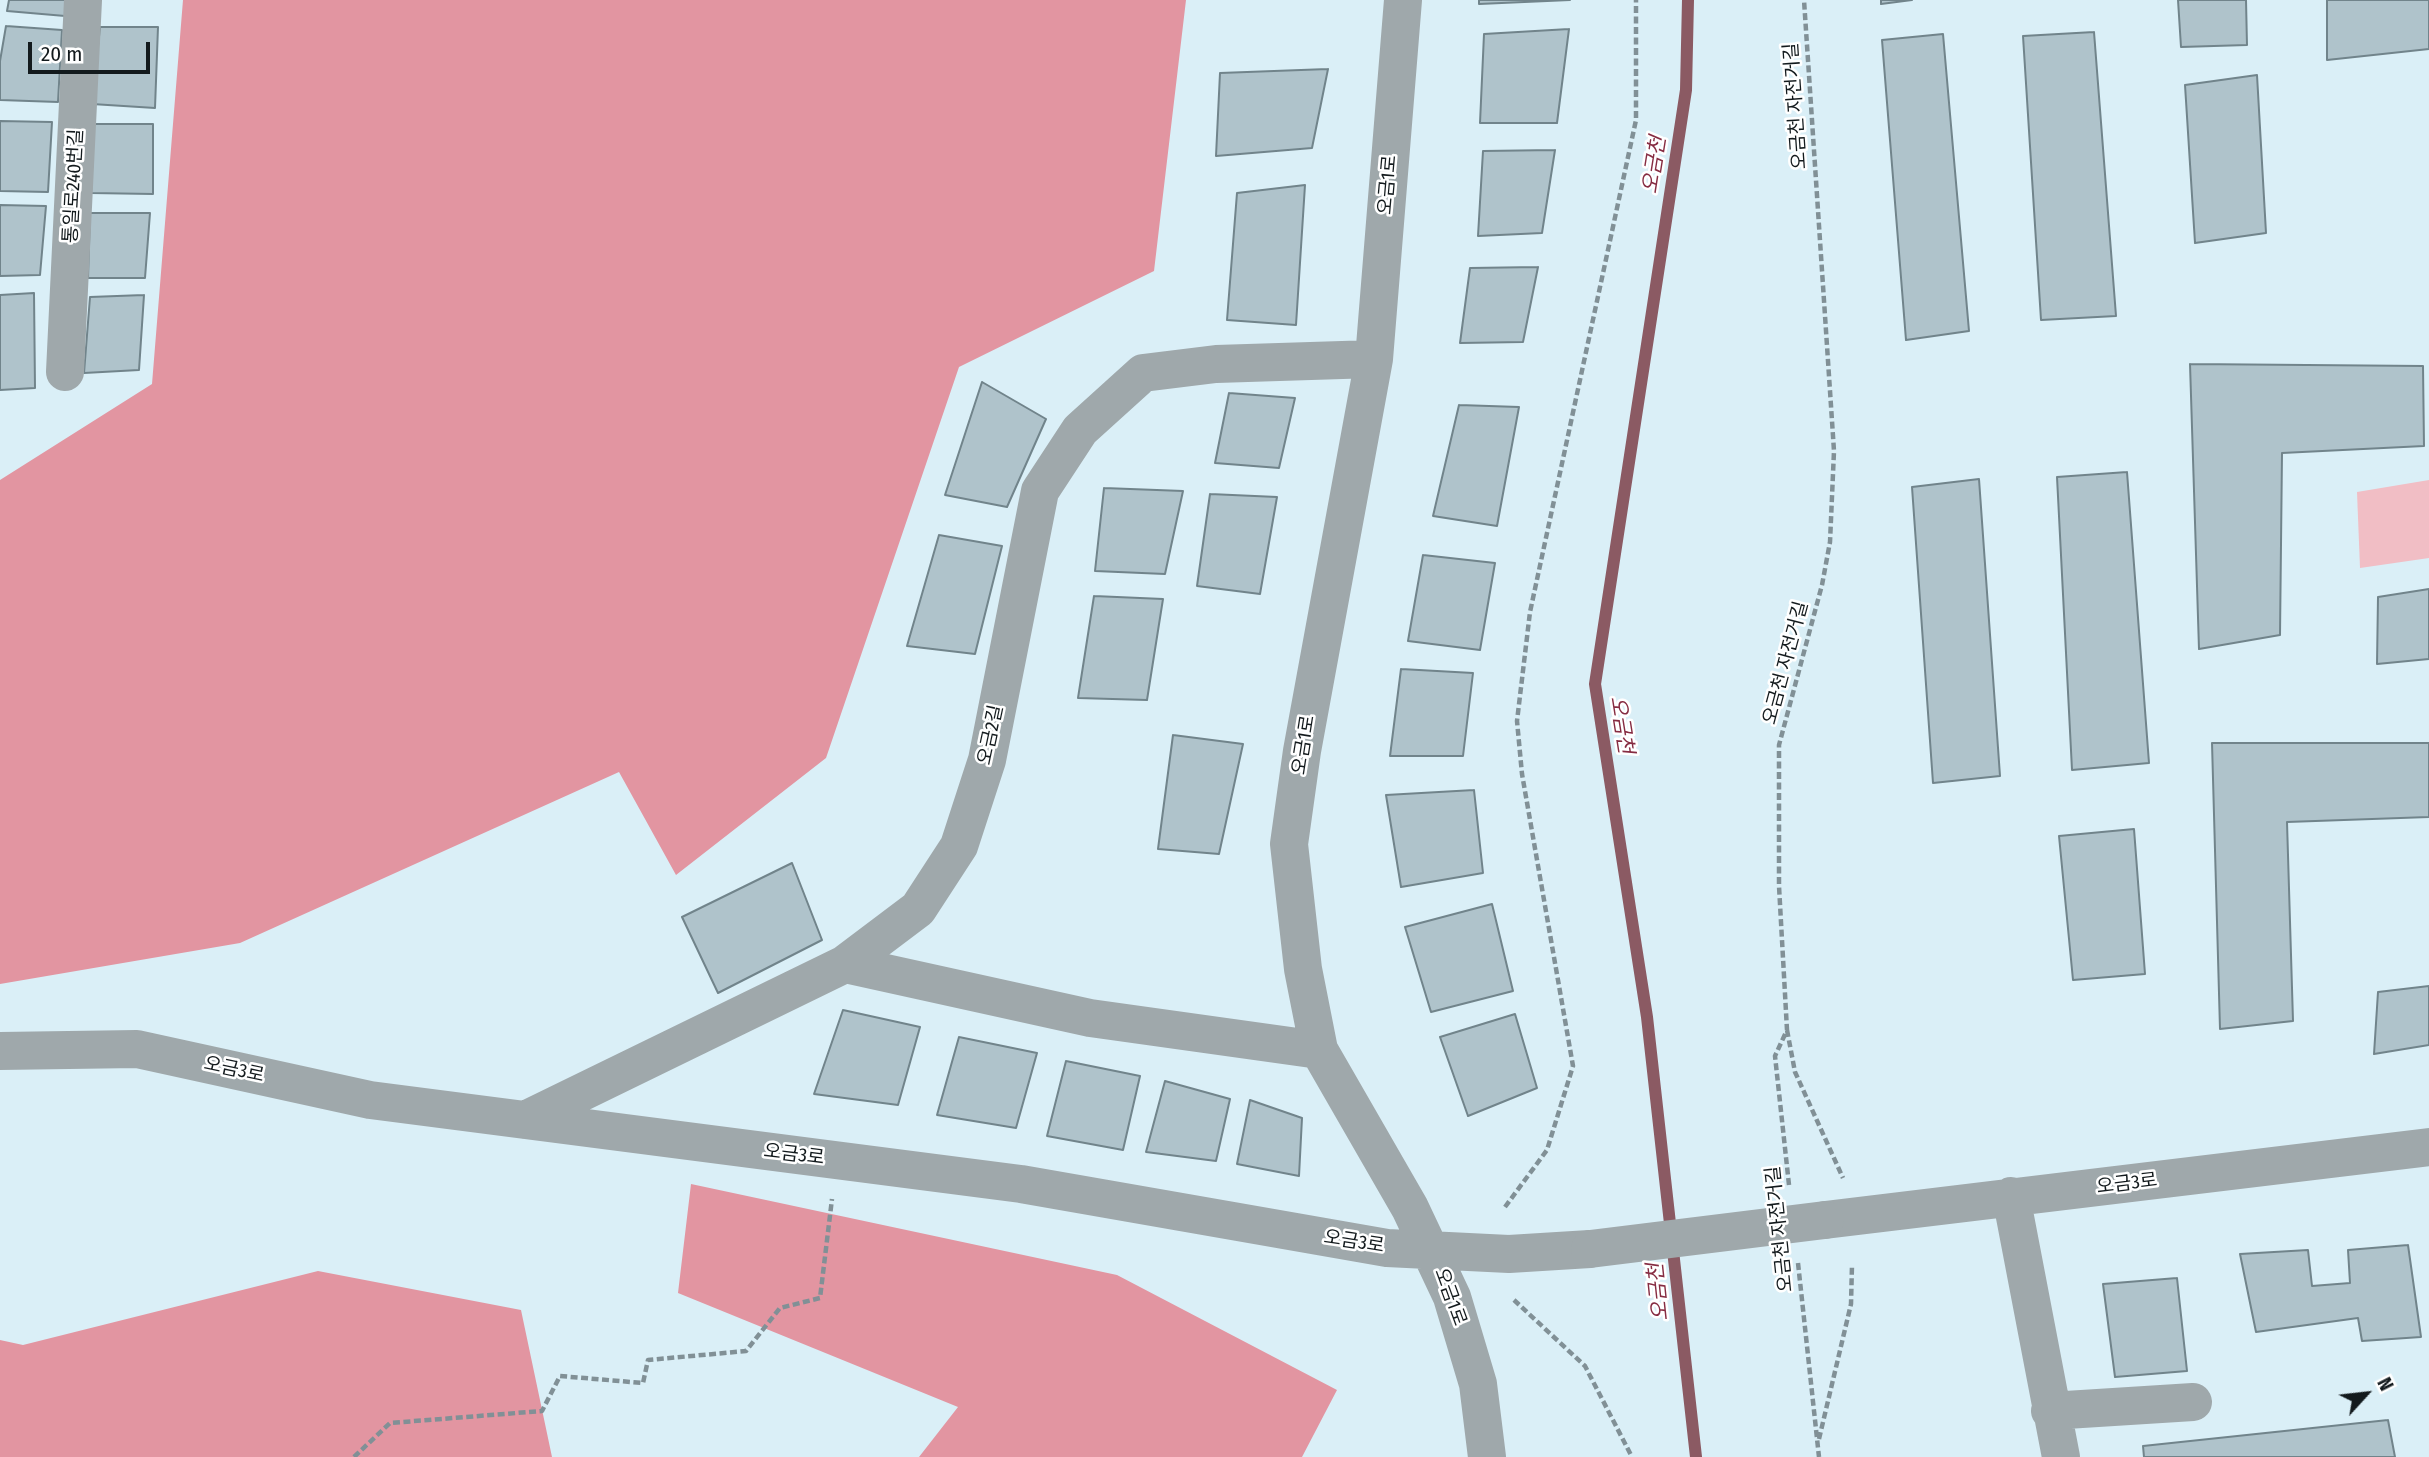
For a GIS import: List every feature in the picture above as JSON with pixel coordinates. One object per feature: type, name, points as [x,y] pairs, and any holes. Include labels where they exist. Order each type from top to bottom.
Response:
[{"type":"street","name":"통일로240번길","points":[[65,372],[83,0]]},
{"type":"street","name":"오금1로","points":[[1403,0],[1374,359],[1302,751],[1289,844],[1303,969],[1319,1050],[1432,1250],[1452,1297],[1478,1384],[1487,1457]]},
{"type":"street","name":"오금2길","points":[[524,1120],[845,964],[918,909],[959,846],[988,760],[1040,491],[1080,430],[1143,373],[1216,364],[1374,359]]},
{"type":"street","points":[[845,964],[1090,1018],[1319,1050]]},
{"type":"street","name":"오금3로","points":[[0,1051],[137,1049],[370,1100],[1021,1184],[1387,1248],[1509,1254],[1590,1249],[2429,1147]]},
{"type":"street","points":[[2011,1196],[2050,1411],[2061,1457]]},
{"type":"street","points":[[2050,1411],[2193,1402]]},
{"type":"path","points":[[1505,1207],[1547,1150],[1573,1066],[1522,775],[1517,721],[1530,612],[1636,120],[1636,0]]},
{"type":"path","name":"오금천 자전거길","points":[[1790,1195],[1775,1056],[1787,1030],[1779,886],[1779,745],[1822,585],[1829,542],[1834,451],[1804,0]]},
{"type":"path","points":[[1787,1030],[1795,1072],[1844,1178]]},
{"type":"path","points":[[354,1457],[390,1423],[542,1411],[560,1376],[643,1383],[648,1360],[746,1351],[780,1308],[820,1298],[833,1193]]},
{"type":"path","name":"오금천 자전거길","points":[[1796,1251],[1819,1457]]},
{"type":"path","points":[[1818,1445],[1851,1304],[1852,1265]]},
{"type":"path","points":[[1514,1300],[1585,1366],[1632,1457]]},
{"type":"shaded area","points":[[183,0],[1186,0],[1154,271],[959,367],[826,758],[676,875],[619,772],[240,943],[0,984],[0,480],[152,384]]},
{"type":"shaded area","points":[[2429,480],[2429,558],[2360,568],[2357,492]]},
{"type":"shaded area","points":[[691,1184],[1117,1275],[1337,1390],[1302,1457],[919,1457],[958,1407],[678,1293]]},
{"type":"shaded area","points":[[318,1271],[521,1310],[552,1457],[0,1457],[0,1340],[23,1345]]},
{"type":"building","points":[[9,0],[65,0],[65,16],[7,11]]},
{"type":"building","points":[[1479,0],[1570,0],[1479,4]]},
{"type":"building","points":[[1881,0],[1912,0],[1881,4]]},
{"type":"building","points":[[2178,0],[2246,0],[2247,45],[2181,47]]},
{"type":"building","points":[[2327,0],[2429,0],[2429,49],[2327,60]]},
{"type":"building","points":[[6,26],[62,30],[58,102],[0,100],[0,61]]},
{"type":"building","points":[[100,27],[158,27],[155,108],[92,104]]},
{"type":"building","points":[[1569,29],[1557,123],[1480,123],[1484,34]]},
{"type":"building","points":[[2094,32],[2116,316],[2041,320],[2023,36]]},
{"type":"building","points":[[1943,34],[1969,331],[1906,340],[1882,40]]},
{"type":"building","points":[[1328,69],[1312,148],[1216,156],[1220,73]]},
{"type":"building","points":[[2257,75],[2266,233],[2195,243],[2185,85]]},
{"type":"building","points":[[0,121],[52,122],[48,192],[0,191]]},
{"type":"building","points":[[94,124],[153,124],[153,194],[91,193]]},
{"type":"building","points":[[1555,150],[1542,233],[1478,236],[1483,151]]},
{"type":"building","points":[[1305,185],[1296,325],[1227,320],[1237,193]]},
{"type":"building","points":[[0,205],[46,206],[40,275],[0,276]]},
{"type":"building","points":[[90,213],[150,213],[145,278],[88,278]]},
{"type":"building","points":[[1538,267],[1523,342],[1460,343],[1470,268]]},
{"type":"building","points":[[34,293],[35,388],[0,390],[0,295]]},
{"type":"building","points":[[144,295],[139,370],[84,373],[90,297]]},
{"type":"building","points":[[2190,364],[2423,366],[2424,446],[2282,453],[2280,635],[2199,649]]},
{"type":"building","points":[[982,382],[1046,419],[1007,507],[945,495]]},
{"type":"building","points":[[1229,393],[1295,398],[1279,468],[1215,463]]},
{"type":"building","points":[[1459,405],[1519,407],[1497,526],[1433,516]]},
{"type":"building","points":[[2127,472],[2149,763],[2072,770],[2057,477]]},
{"type":"building","points":[[1979,479],[2000,776],[1933,783],[1912,487]]},
{"type":"building","points":[[1104,488],[1183,491],[1165,574],[1095,571]]},
{"type":"building","points":[[1210,494],[1277,497],[1260,594],[1197,586]]},
{"type":"building","points":[[939,535],[1002,546],[975,654],[907,646]]},
{"type":"building","points":[[1423,555],[1495,563],[1480,650],[1408,641]]},
{"type":"building","points":[[2429,589],[2429,659],[2377,664],[2378,597]]},
{"type":"building","points":[[1094,596],[1163,599],[1147,700],[1078,698]]},
{"type":"building","points":[[1401,669],[1473,673],[1463,756],[1390,756]]},
{"type":"building","points":[[1173,735],[1243,744],[1219,854],[1158,849]]},
{"type":"building","points":[[2212,743],[2429,743],[2429,817],[2287,822],[2293,1021],[2220,1029]]},
{"type":"building","points":[[1474,790],[1483,873],[1401,887],[1386,795]]},
{"type":"building","points":[[2134,829],[2145,974],[2073,980],[2059,836]]},
{"type":"building","points":[[792,863],[822,940],[718,993],[682,917]]},
{"type":"building","points":[[1492,904],[1513,991],[1431,1012],[1405,927]]},
{"type":"building","points":[[2429,986],[2429,1045],[2374,1054],[2378,992]]},
{"type":"building","points":[[843,1010],[920,1027],[898,1105],[814,1094]]},
{"type":"building","points":[[1515,1014],[1537,1088],[1468,1116],[1440,1037]]},
{"type":"building","points":[[959,1037],[1037,1053],[1016,1128],[937,1115]]},
{"type":"building","points":[[1066,1061],[1140,1076],[1123,1150],[1047,1136]]},
{"type":"building","points":[[1165,1081],[1230,1099],[1216,1161],[1146,1152]]},
{"type":"building","points":[[1250,1100],[1302,1118],[1299,1176],[1237,1164]]},
{"type":"building","points":[[2408,1245],[2421,1337],[2362,1341],[2358,1318],[2256,1332],[2240,1254],[2308,1250],[2312,1286],[2350,1283],[2348,1250]]},
{"type":"building","points":[[2177,1278],[2187,1371],[2115,1377],[2103,1284]]},
{"type":"building","points":[[2388,1420],[2395,1457],[2144,1457],[2143,1446]]},
{"type":"waterway","name":"오금천","points":[[1688,0],[1686,90],[1595,684],[1647,1017],[1696,1457]]}]
